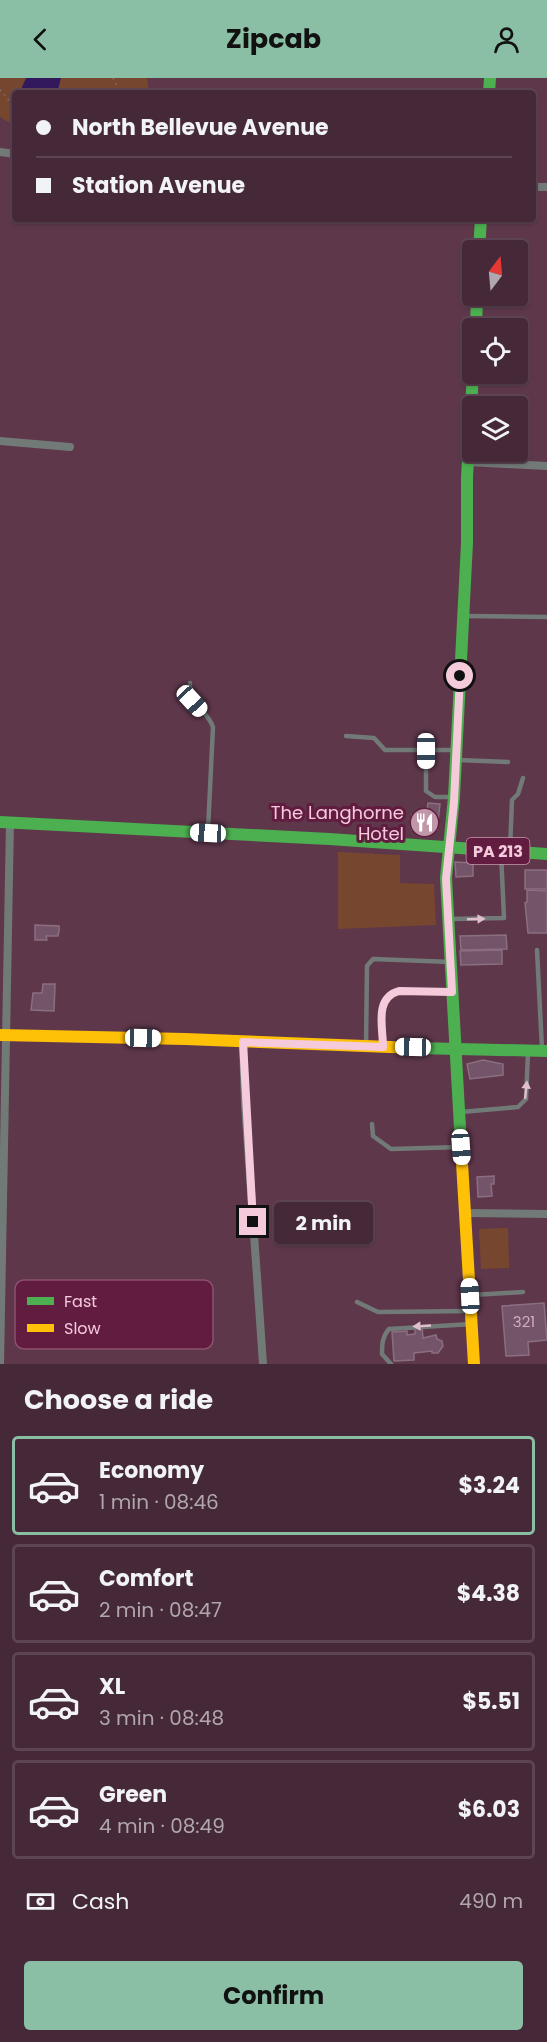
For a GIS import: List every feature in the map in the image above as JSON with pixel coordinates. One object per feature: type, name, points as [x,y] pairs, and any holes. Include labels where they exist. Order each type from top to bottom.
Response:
[{"type":"street","points":[[480,240],[481,222]]},
{"type":"street","points":[[0,441],[70,447]]},
{"type":"street","points":[[474,1364],[446,879],[454,797],[467,543],[468,462],[547,465]]},
{"type":"street","points":[[0,1364],[5,822]]},
{"type":"street","name":"PA 213","points":[[5,822],[547,854]]},
{"type":"street","points":[[3,1035],[545,1051]]},
{"type":"street","points":[[243,1042],[245,1104],[263,1364]]},
{"type":"street","points":[[465,1213],[547,1214]]},
{"type":"lane","points":[[462,616],[547,617]]},
{"type":"lane","points":[[190,683],[192,701],[213,727],[208,833]]},
{"type":"lane","points":[[346,736],[374,738],[385,750],[426,751],[508,762]]},
{"type":"lane","points":[[426,751],[426,791],[435,797],[454,797]]},
{"type":"lane","points":[[448,920],[504,918],[506,852],[512,800],[518,794],[523,778]]},
{"type":"lane","points":[[537,950],[545,1051]]},
{"type":"lane","points":[[366,1047],[367,966],[373,959],[451,962]]},
{"type":"lane","points":[[383,1047],[382,1006],[391,993],[399,991],[452,992]]},
{"type":"lane","points":[[458,1113],[518,1107],[526,1099],[528,1051]]},
{"type":"lane","points":[[372,1124],[373,1136],[391,1149],[461,1147]]},
{"type":"lane","points":[[470,1296],[524,1292]]},
{"type":"lane","points":[[357,1302],[378,1312],[471,1318]]},
{"type":"lane","points":[[391,1364],[382,1354],[385,1334],[389,1329],[471,1318]]},
{"type":"path","points":[[0,90],[12,108]]},
{"type":"shaded area","points":[[0,78],[147,78],[149,90],[12,90],[12,124],[0,117]]},
{"type":"shaded area","points":[[26,78],[61,78],[58,90],[22,90]]},
{"type":"shaded area","points":[[338,852],[400,855],[400,883],[434,884],[436,925],[338,929]]},
{"type":"shaded area","points":[[508,1228],[509,1268],[481,1269],[479,1229]]},
{"type":"building","name":"The Langhorne Hotel","points":[[428,803],[440,804],[437,830],[412,830],[412,815],[426,816]]},
{"type":"building","points":[[455,862],[473,863],[473,876],[456,877]]},
{"type":"building","points":[[525,870],[547,870],[547,889],[525,889]]},
{"type":"building","points":[[527,890],[547,891],[547,933],[528,933],[525,903],[527,902]]},
{"type":"building","points":[[35,925],[59,926],[58,936],[46,936],[47,940],[35,940]]},
{"type":"building","points":[[506,935],[507,949],[461,950],[460,936]]},
{"type":"building","points":[[502,950],[502,964],[461,965],[460,951]]},
{"type":"building","points":[[43,984],[55,984],[54,1011],[31,1010],[33,993],[42,993]]},
{"type":"building","points":[[483,1060],[503,1064],[503,1075],[470,1079],[467,1064]]},
{"type":"building","points":[[494,1176],[494,1184],[491,1184],[492,1196],[478,1197],[477,1177]]},
{"type":"building","points":[[544,1303],[547,1340],[528,1342],[529,1355],[506,1356],[502,1306]]},
{"type":"building","points":[[422,1327],[423,1338],[436,1335],[437,1339],[442,1341],[443,1346],[438,1353],[432,1353],[432,1351],[414,1353],[414,1360],[394,1361],[392,1332],[407,1331],[407,1335],[415,1334],[415,1328]]},
{"type":"traffic: fast","points":[[489,90],[490,78]]},
{"type":"traffic: fast","points":[[480,240],[481,222]]},
{"type":"traffic: fast","points":[[476,318],[477,306]]},
{"type":"traffic: fast","points":[[461,1146],[446,878],[454,797],[472,384]]},
{"type":"traffic: fast","points":[[0,822],[329,839],[547,854]]},
{"type":"traffic: fast","points":[[416,1048],[547,1051]]},
{"type":"traffic: slow","points":[[0,1035],[416,1048]]},
{"type":"traffic: slow","points":[[461,1146],[474,1364]]},
{"type":"place","name":"The Langhorne Hotel","points":[[425,823]]},
{"type":"route","points":[[253,1222],[243,1042],[383,1047],[382,1006],[391,993],[399,991],[452,992],[446,879],[454,802],[460,676]]}]
